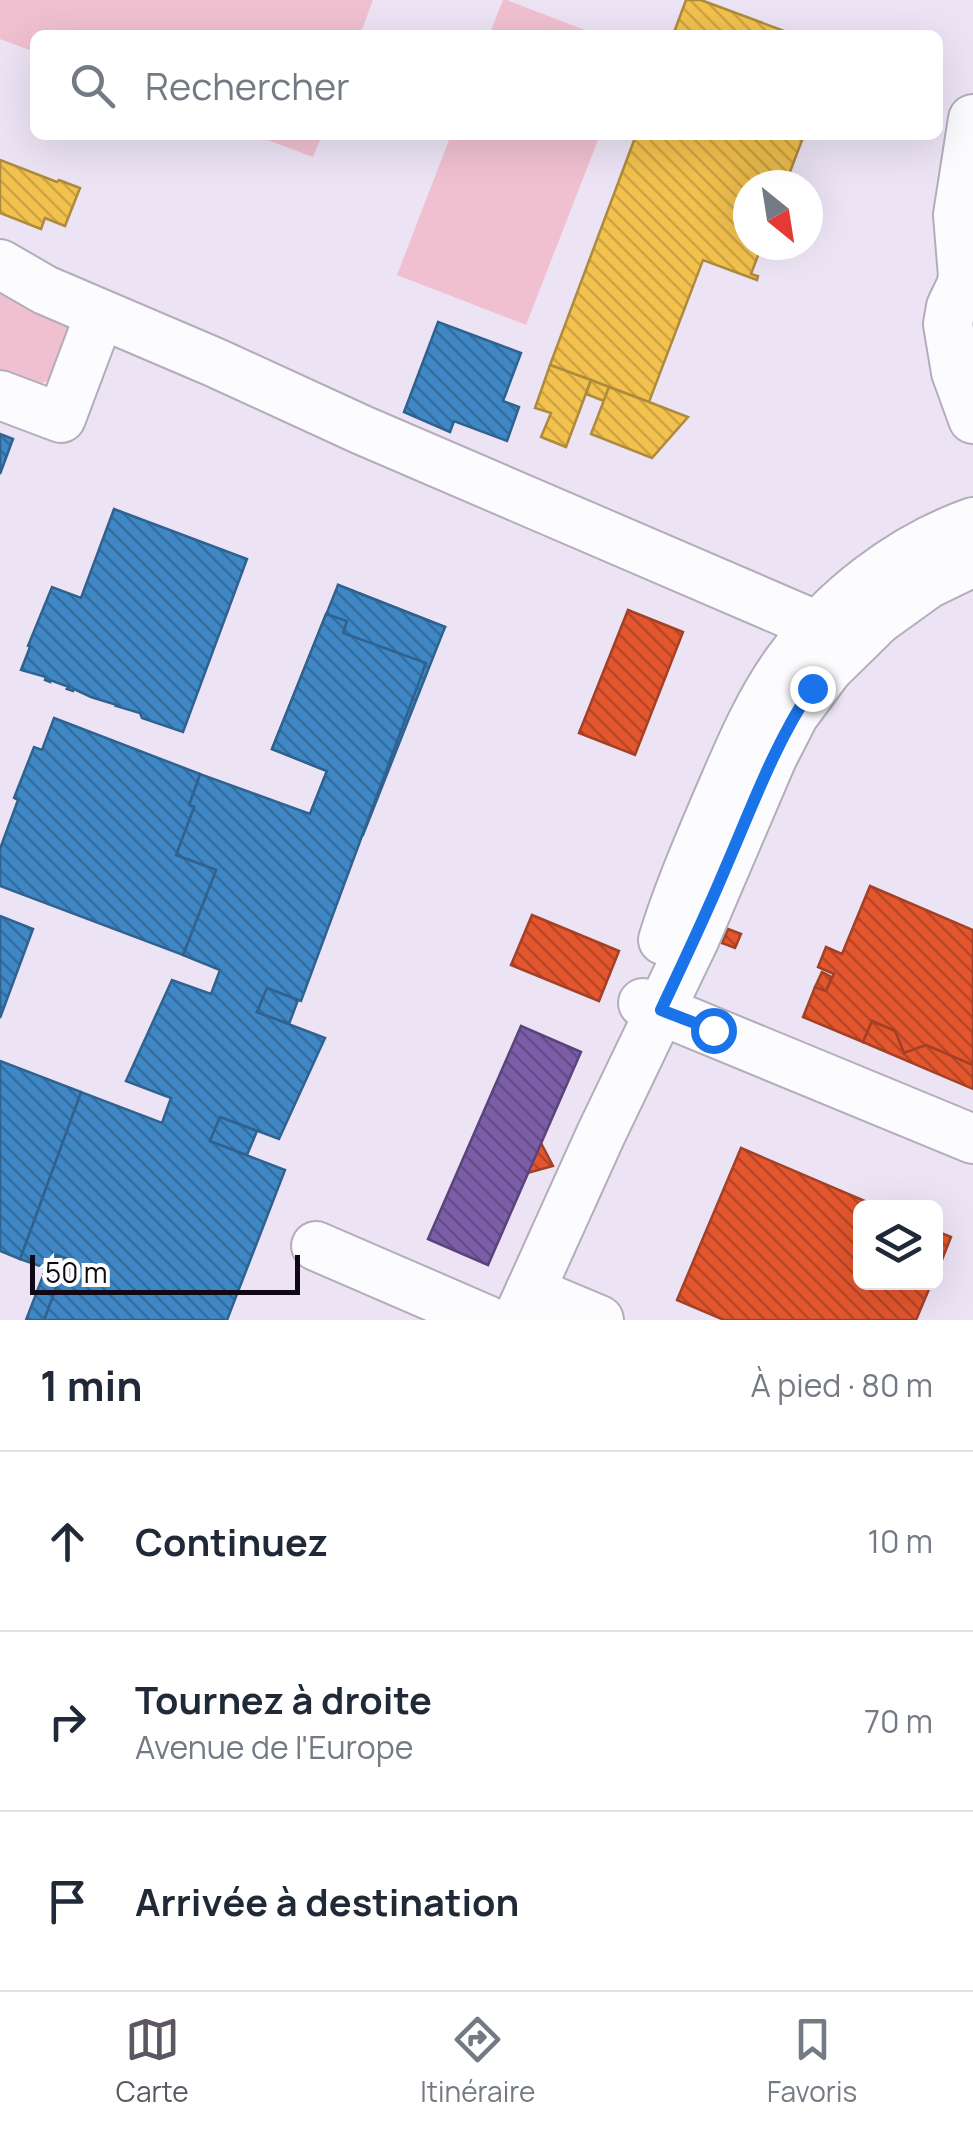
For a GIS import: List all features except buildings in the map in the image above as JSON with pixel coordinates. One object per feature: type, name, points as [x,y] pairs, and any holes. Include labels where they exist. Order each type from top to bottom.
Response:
[{"type":"street","points":[[973,119],[958,215],[963,276],[948,324],[956,372],[973,419]]},
{"type":"street","points":[[0,264],[45,290],[216,362],[362,430],[838,633]]},
{"type":"street","points":[[0,395],[62,418],[100,314]]},
{"type":"street","points":[[600,1320],[524,1306],[601,1134],[652,1006],[783,735],[812,688],[838,633],[885,568],[921,545],[973,522]]},
{"type":"street","points":[[838,633],[973,562]]},
{"type":"street","points":[[652,1006],[973,1139]]},
{"type":"street","points":[[316,1246],[487,1320]]},
{"type":"shaded area","points":[[0,0],[373,0],[362,30],[30,30],[30,50],[0,39]]},
{"type":"shaded area","points":[[503,0],[507,0],[585,30],[491,30]]},
{"type":"shaded area","points":[[267,140],[320,140],[313,157]]},
{"type":"shaded area","points":[[449,140],[598,140],[526,325],[397,275]]},
{"type":"shaded area","points":[[0,282],[82,323],[62,373],[35,387],[0,382]]},
{"type":"route","points":[[713,1030],[661,1010],[772,758],[812,688]]}]
